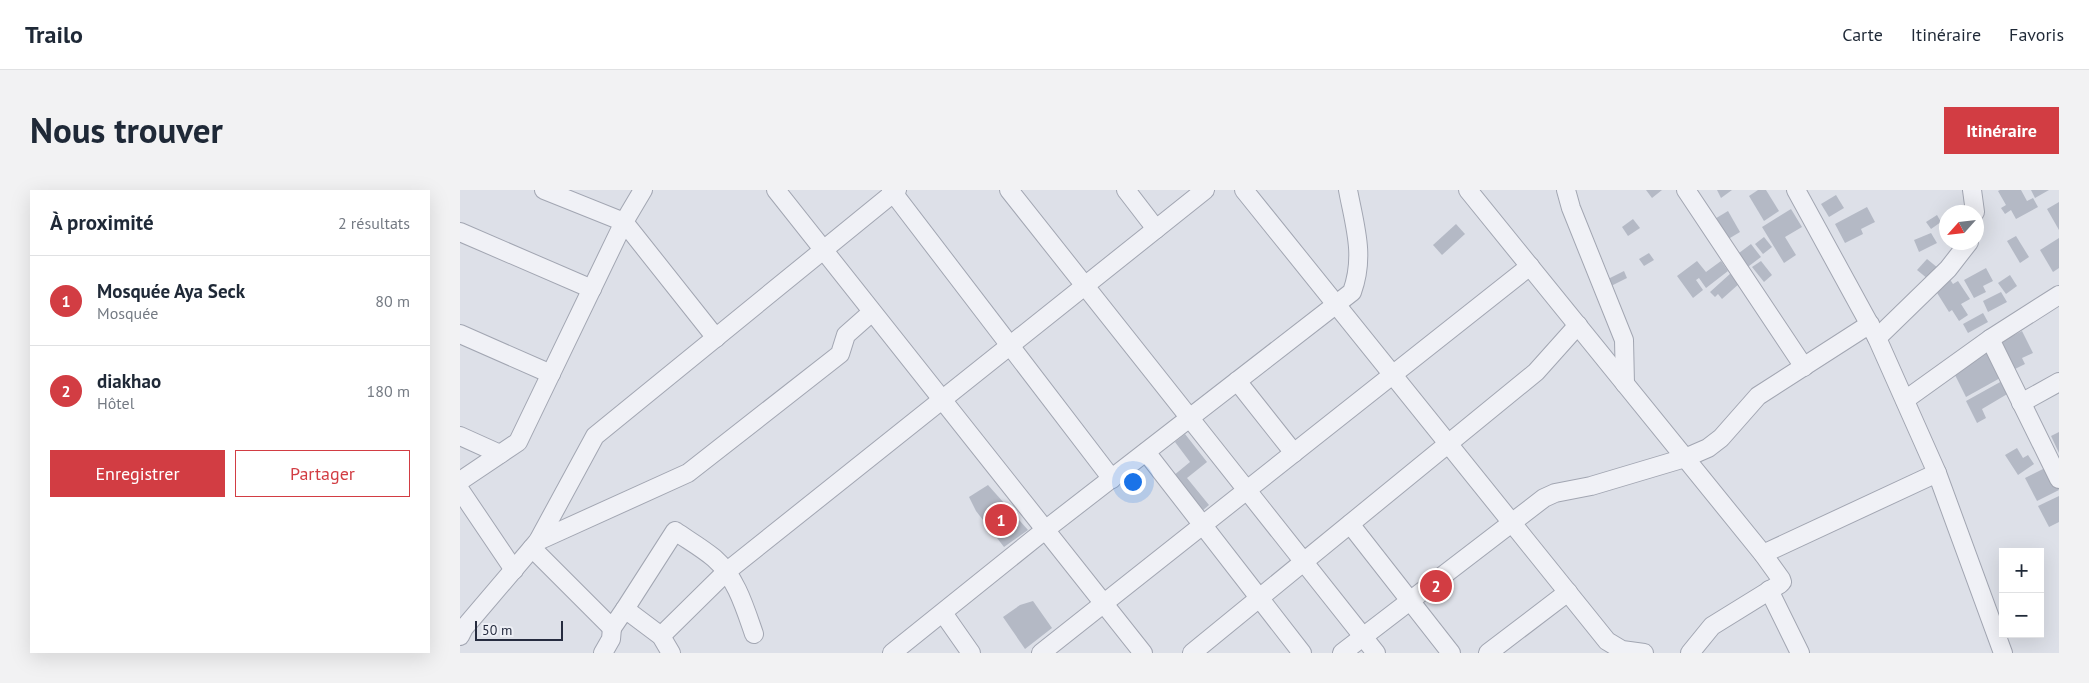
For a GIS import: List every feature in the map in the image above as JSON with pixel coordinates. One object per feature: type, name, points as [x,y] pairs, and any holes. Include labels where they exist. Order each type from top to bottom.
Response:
[{"type":"street","points":[[544,190],[624,222],[716,338]]},
{"type":"street","points":[[460,481],[518,442],[624,222],[642,190]]},
{"type":"street","points":[[776,190],[1143,653]]},
{"type":"street","points":[[1009,190],[1376,653]]},
{"type":"street","points":[[1126,190],[1156,229]]},
{"type":"street","points":[[661,636],[726,572],[1205,190]]},
{"type":"street","points":[[1244,190],[1607,641],[1622,650],[1644,653]]},
{"type":"street","points":[[892,653],[1112,478],[1352,292],[1358,275],[1360,250],[1348,190]]},
{"type":"street","points":[[1468,190],[1763,554],[1782,582],[1712,626],[1690,653]]},
{"type":"street","points":[[1566,190],[1571,208],[1624,340],[1625,384]]},
{"type":"street","points":[[1686,190],[1804,367]]},
{"type":"street","points":[[1796,190],[1874,331],[1905,400],[1937,473],[2003,653]]},
{"type":"street","points":[[1972,190],[1974,205]]},
{"type":"street","points":[[461,629],[535,545],[595,436],[894,191],[1112,478]]},
{"type":"street","points":[[460,232],[592,288]]},
{"type":"street","points":[[1342,653],[1544,498],[1555,493],[1591,486],[1685,458],[1708,448],[1721,438],[1758,396],[1804,367],[1874,331],[1948,269],[1963,250]]},
{"type":"street","points":[[1041,653],[1530,266]]},
{"type":"street","points":[[1905,400],[1990,339],[2059,296]]},
{"type":"street","points":[[535,545],[688,473],[840,354],[846,335],[872,312]]},
{"type":"street","points":[[1192,653],[1536,372],[1578,325]]},
{"type":"street","points":[[460,334],[551,374]]},
{"type":"street","points":[[1990,339],[2059,479]]},
{"type":"street","points":[[1237,380],[1294,453]]},
{"type":"street","points":[[2021,402],[2059,382]]},
{"type":"street","points":[[460,436],[500,454]]},
{"type":"street","points":[[1146,452],[1302,653]]},
{"type":"street","points":[[1763,554],[1937,473]]},
{"type":"street","points":[[460,490],[514,570]]},
{"type":"street","points":[[1350,524],[1451,653]]},
{"type":"street","points":[[603,653],[611,640],[612,628],[675,531],[714,559],[726,572],[742,600],[754,634]]},
{"type":"street","points":[[535,545],[612,628]]},
{"type":"street","points":[[1769,590],[1800,653]]},
{"type":"street","points":[[1488,653],[1568,592]]},
{"type":"street","points":[[625,609],[661,636],[671,653]]},
{"type":"street","points":[[943,613],[971,653]]},
{"type":"building","points":[[1646,190],[1662,190],[1652,198]]},
{"type":"building","points":[[1717,190],[1732,190],[1721,198]]},
{"type":"building","points":[[1758,190],[1766,190],[1779,211],[1764,221],[1749,196]]},
{"type":"building","points":[[2021,190],[2027,201],[2033,198],[2038,207],[2016,219],[2011,210],[2005,214],[2001,208],[2006,205],[1998,191]]},
{"type":"building","points":[[2031,190],[2049,190],[2035,198]]},
{"type":"building","points":[[1836,195],[1844,208],[1829,217],[1821,204]]},
{"type":"building","points":[[2059,202],[2059,230],[2047,209]]},
{"type":"building","points":[[1867,207],[1875,222],[1861,229],[1863,234],[1845,243],[1835,224]]},
{"type":"building","points":[[1791,209],[1802,227],[1785,237],[1796,255],[1784,263],[1762,227]]},
{"type":"building","points":[[1728,211],[1740,232],[1725,241],[1713,220]]},
{"type":"building","points":[[1937,215],[1939,218],[1939,223],[1931,229],[1926,222]]},
{"type":"building","points":[[1633,219],[1640,228],[1628,236],[1622,227]]},
{"type":"building","points":[[1456,224],[1465,234],[1442,255],[1433,245]]},
{"type":"building","points":[[1931,233],[1937,243],[1919,252],[1914,240]]},
{"type":"building","points":[[2016,236],[2029,257],[2020,263],[2007,241]]},
{"type":"building","points":[[1764,237],[1772,247],[1763,254],[1755,244]]},
{"type":"building","points":[[2059,238],[2059,268],[2053,272],[2040,250]]},
{"type":"building","points":[[1751,244],[1761,257],[1745,269],[1735,256]]},
{"type":"building","points":[[1649,253],[1654,260],[1644,266],[1639,259]]},
{"type":"building","points":[[1927,259],[1938,268],[1928,279],[1917,270]]},
{"type":"building","points":[[1697,261],[1706,272],[1721,261],[1728,271],[1706,288],[1699,278],[1696,280],[1703,290],[1693,298],[1677,276]]},
{"type":"building","points":[[1761,261],[1772,275],[1764,282],[1752,267]]},
{"type":"building","points":[[1986,268],[1993,281],[1983,286],[1986,292],[1974,298],[1964,280]]},
{"type":"building","points":[[1624,271],[1627,278],[1611,286],[1608,279]]},
{"type":"building","points":[[1731,273],[1740,283],[1722,299],[1718,294],[1715,297],[1710,292]]},
{"type":"building","points":[[2010,275],[2017,286],[2006,294],[1998,283]]},
{"type":"building","points":[[1949,278],[1953,284],[1958,281],[1970,299],[1961,304],[1968,315],[1959,321],[1952,310],[1949,312],[1934,288]]},
{"type":"building","points":[[2001,292],[2007,302],[1988,312],[1983,301]]},
{"type":"building","points":[[1983,313],[1988,322],[1968,333],[1963,324]]},
{"type":"building","points":[[2022,331],[2033,353],[2022,358],[2025,364],[2013,370],[1999,343]]},
{"type":"building","points":[[1988,352],[2002,377],[1966,397],[1953,371]]},
{"type":"building","points":[[2002,381],[2009,393],[1982,409],[1986,418],[1977,423],[1966,401]]},
{"type":"building","points":[[2059,432],[2059,453],[2051,436]]},
{"type":"building","points":[[1185,434],[1207,462],[1187,478],[1209,505],[1202,511],[1173,476],[1190,462],[1175,442]]},
{"type":"building","points":[[2017,448],[2023,458],[2028,455],[2034,464],[2018,475],[2005,455]]},
{"type":"building","points":[[2047,467],[2059,490],[2037,501],[2025,478]]},
{"type":"building","points":[[988,485],[1028,530],[1004,547],[976,511],[969,497]]},
{"type":"building","points":[[2059,496],[2059,522],[2049,527],[2038,506]]},
{"type":"building","points":[[1033,601],[1052,628],[1025,649],[1003,617],[1020,605]]},
{"type":"place","name":"Mosquée Aya Seck","points":[[1001,520]]},
{"type":"place","name":"diakhao","points":[[1436,586]]}]
